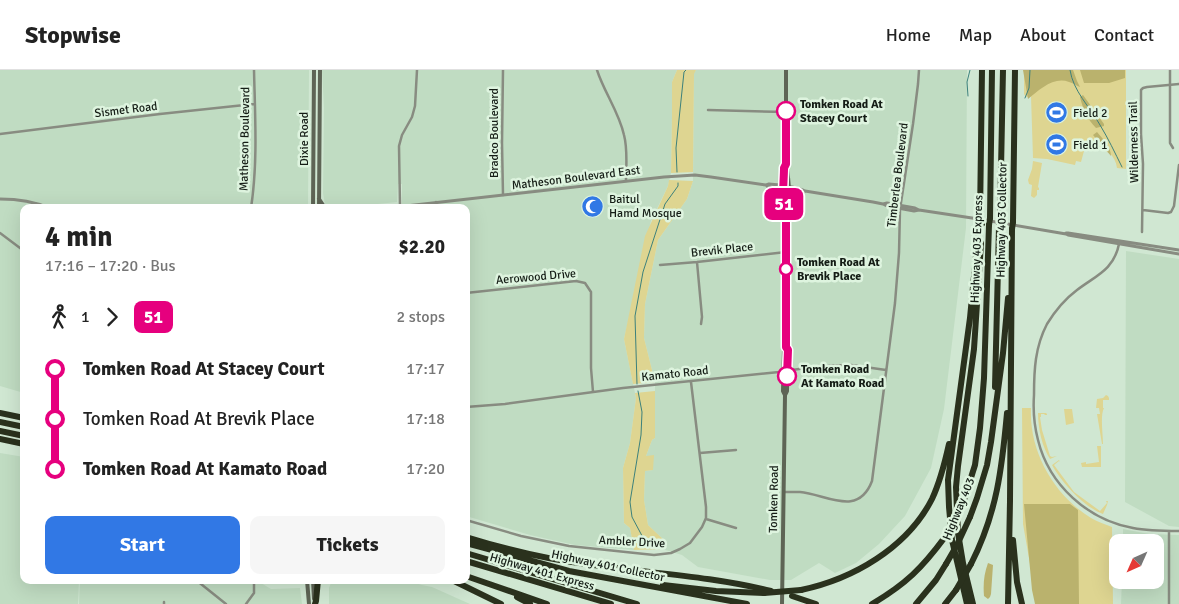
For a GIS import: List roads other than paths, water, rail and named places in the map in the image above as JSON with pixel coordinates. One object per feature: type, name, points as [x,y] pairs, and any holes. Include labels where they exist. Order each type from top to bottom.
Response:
[{"type":"highway","name":"Highway 403 Collector","points":[[980,220],[982,70]]},
{"type":"highway","name":"Highway 403 Express","points":[[980,428],[984,378],[990,222],[992,70]]},
{"type":"highway","name":"Highway 403 Express","points":[[995,410],[1003,70]]},
{"type":"highway","name":"Highway 403 Collector","points":[[1011,369],[1015,70]]},
{"type":"highway","points":[[967,604],[952,540],[948,480],[970,318],[980,220]]},
{"type":"highway","points":[[973,604],[958,533],[956,488],[974,349],[980,220]]},
{"type":"highway","points":[[995,410],[1003,353],[1009,287],[1012,282]]},
{"type":"highway","points":[[1008,604],[1011,369]]},
{"type":"highway","points":[[945,604],[956,590],[971,564],[984,537],[992,512],[1000,482],[1004,452],[1011,369]]},
{"type":"highway","points":[[620,580],[716,590],[768,592],[801,590],[828,584],[851,574],[887,551],[902,538],[914,526],[932,499],[944,464],[958,404]]},
{"type":"highway","name":"Highway 403","points":[[916,604],[936,580],[946,564],[970,517],[987,465],[995,410]]},
{"type":"highway","points":[[0,413],[20,417]]},
{"type":"highway","points":[[0,422],[20,426]]},
{"type":"highway","name":"Highway 403","points":[[872,604],[902,585],[919,569],[945,537],[963,503],[974,466],[980,428]]},
{"type":"highway","points":[[0,431],[20,435]]},
{"type":"highway","points":[[0,439],[20,443]]},
{"type":"highway","points":[[1010,501],[1017,582],[1022,604]]},
{"type":"highway","points":[[470,538],[558,560],[745,585],[768,592],[792,596],[816,604]]},
{"type":"highway","name":"Highway 401 Collector","points":[[470,544],[569,571],[747,604]]},
{"type":"highway","name":"Highway 401 Express","points":[[470,554],[637,604]]},
{"type":"highway","name":"Highway 401 Express","points":[[470,562],[611,604]]},
{"type":"highway","points":[[470,577],[547,604]]},
{"type":"highway","points":[[314,604],[317,584]]},
{"type":"highway","points":[[460,584],[500,604]]},
{"type":"highway","points":[[498,587],[530,604]]},
{"type":"highway","points":[[560,589],[597,604]]},
{"type":"main road","name":"Dixie Road","points":[[312,204],[314,70]]},
{"type":"main road","name":"Dixie Road","points":[[319,204],[320,70]]},
{"type":"main road","name":"Tomken Road","points":[[782,604],[785,395],[783,391],[785,371],[784,350],[786,347],[786,214],[788,209],[786,188],[788,168],[786,164],[786,70]]},
{"type":"main road","points":[[319,199],[323,204]]},
{"type":"main road","points":[[308,584],[309,604]]},
{"type":"main road","points":[[312,584],[314,604]]},
{"type":"street","name":"Matheson Boulevard","points":[[251,204],[255,166],[254,70]]},
{"type":"street","points":[[400,204],[400,146],[402,135],[414,111],[417,70]]},
{"type":"street","name":"Bradco Boulevard","points":[[503,70],[503,195]]},
{"type":"street","points":[[597,70],[624,132],[627,151],[626,181]]},
{"type":"street","name":"Timberlea Boulevard","points":[[784,492],[800,492],[838,502],[845,502],[858,499],[870,488],[898,276],[900,207],[915,112],[919,70]]},
{"type":"street","points":[[1170,70],[1170,143],[1173,148]]},
{"type":"street","name":"Wilderness Trail","points":[[1142,232],[1141,90],[1144,87],[1179,84]]},
{"type":"street","name":"Sismet Road","points":[[0,134],[254,104]]},
{"type":"street","points":[[708,110],[786,112]]},
{"type":"street","points":[[1143,210],[1171,212],[1179,165]]},
{"type":"street","name":"Matheson Boulevard East","points":[[418,204],[695,175],[803,189],[805,191],[883,204],[887,203],[914,211],[919,210],[972,218],[1119,244],[1179,252]]},
{"type":"street","points":[[0,199],[39,204]]},
{"type":"street","points":[[0,233],[20,248]]},
{"type":"street","name":"Matheson Boulevard East","points":[[1066,234],[1084,234],[1179,252]]},
{"type":"street","points":[[1119,244],[1116,255],[1110,265],[1062,303],[1044,330],[1038,346],[1035,364],[1034,412],[1038,442],[1047,464],[1065,490],[1081,504],[1103,518],[1123,526],[1140,529],[1179,531]]},
{"type":"street","name":"Brevik Place","points":[[660,265],[786,252]]},
{"type":"street","points":[[697,262],[701,324]]},
{"type":"street","name":"Aerowood Drive","points":[[470,293],[576,281],[585,283],[590,288],[591,295],[591,368],[593,392]]},
{"type":"street","name":"Kamato Road","points":[[470,407],[819,366],[851,365],[886,370]]},
{"type":"street","points":[[691,382],[706,518],[736,528]]},
{"type":"street","points":[[700,454],[736,450]]},
{"type":"street","name":"Ambler Drive","points":[[470,521],[521,536],[569,546],[654,555],[671,553],[690,543],[699,533],[706,518]]},
{"type":"street","points":[[1169,531],[1169,604]]},
{"type":"street","points":[[201,584],[226,604]]},
{"type":"street","points":[[246,604],[254,593],[254,584]]},
{"type":"waterway","points":[[677,172],[676,148],[684,72],[686,70]]},
{"type":"waterway","points":[[968,96],[967,82],[970,70]]},
{"type":"waterway","points":[[1025,98],[1029,88],[1030,70]]},
{"type":"waterway","points":[[1070,70],[1078,92],[1096,118],[1122,167]]},
{"type":"waterway","points":[[1100,113],[1106,113]]},
{"type":"waterway","points":[[637,384],[635,316],[643,272],[665,204],[678,186],[678,183]]},
{"type":"waterway","points":[[638,391],[642,412],[641,435],[630,502],[632,517],[648,547]]},
{"type":"place","name":"Tomken Road At Stacey Court","points":[[786,111]]},
{"type":"place","name":"Field 2","points":[[1057,113]]},
{"type":"place","name":"Field 1","points":[[1057,145]]},
{"type":"place","name":"Baitul Hamd Mosque","points":[[593,206]]},
{"type":"place","name":"Tomken Road At Brevik Place","points":[[786,269]]},
{"type":"place","name":"Tomken Road At Kamato Road","points":[[787,376]]}]
